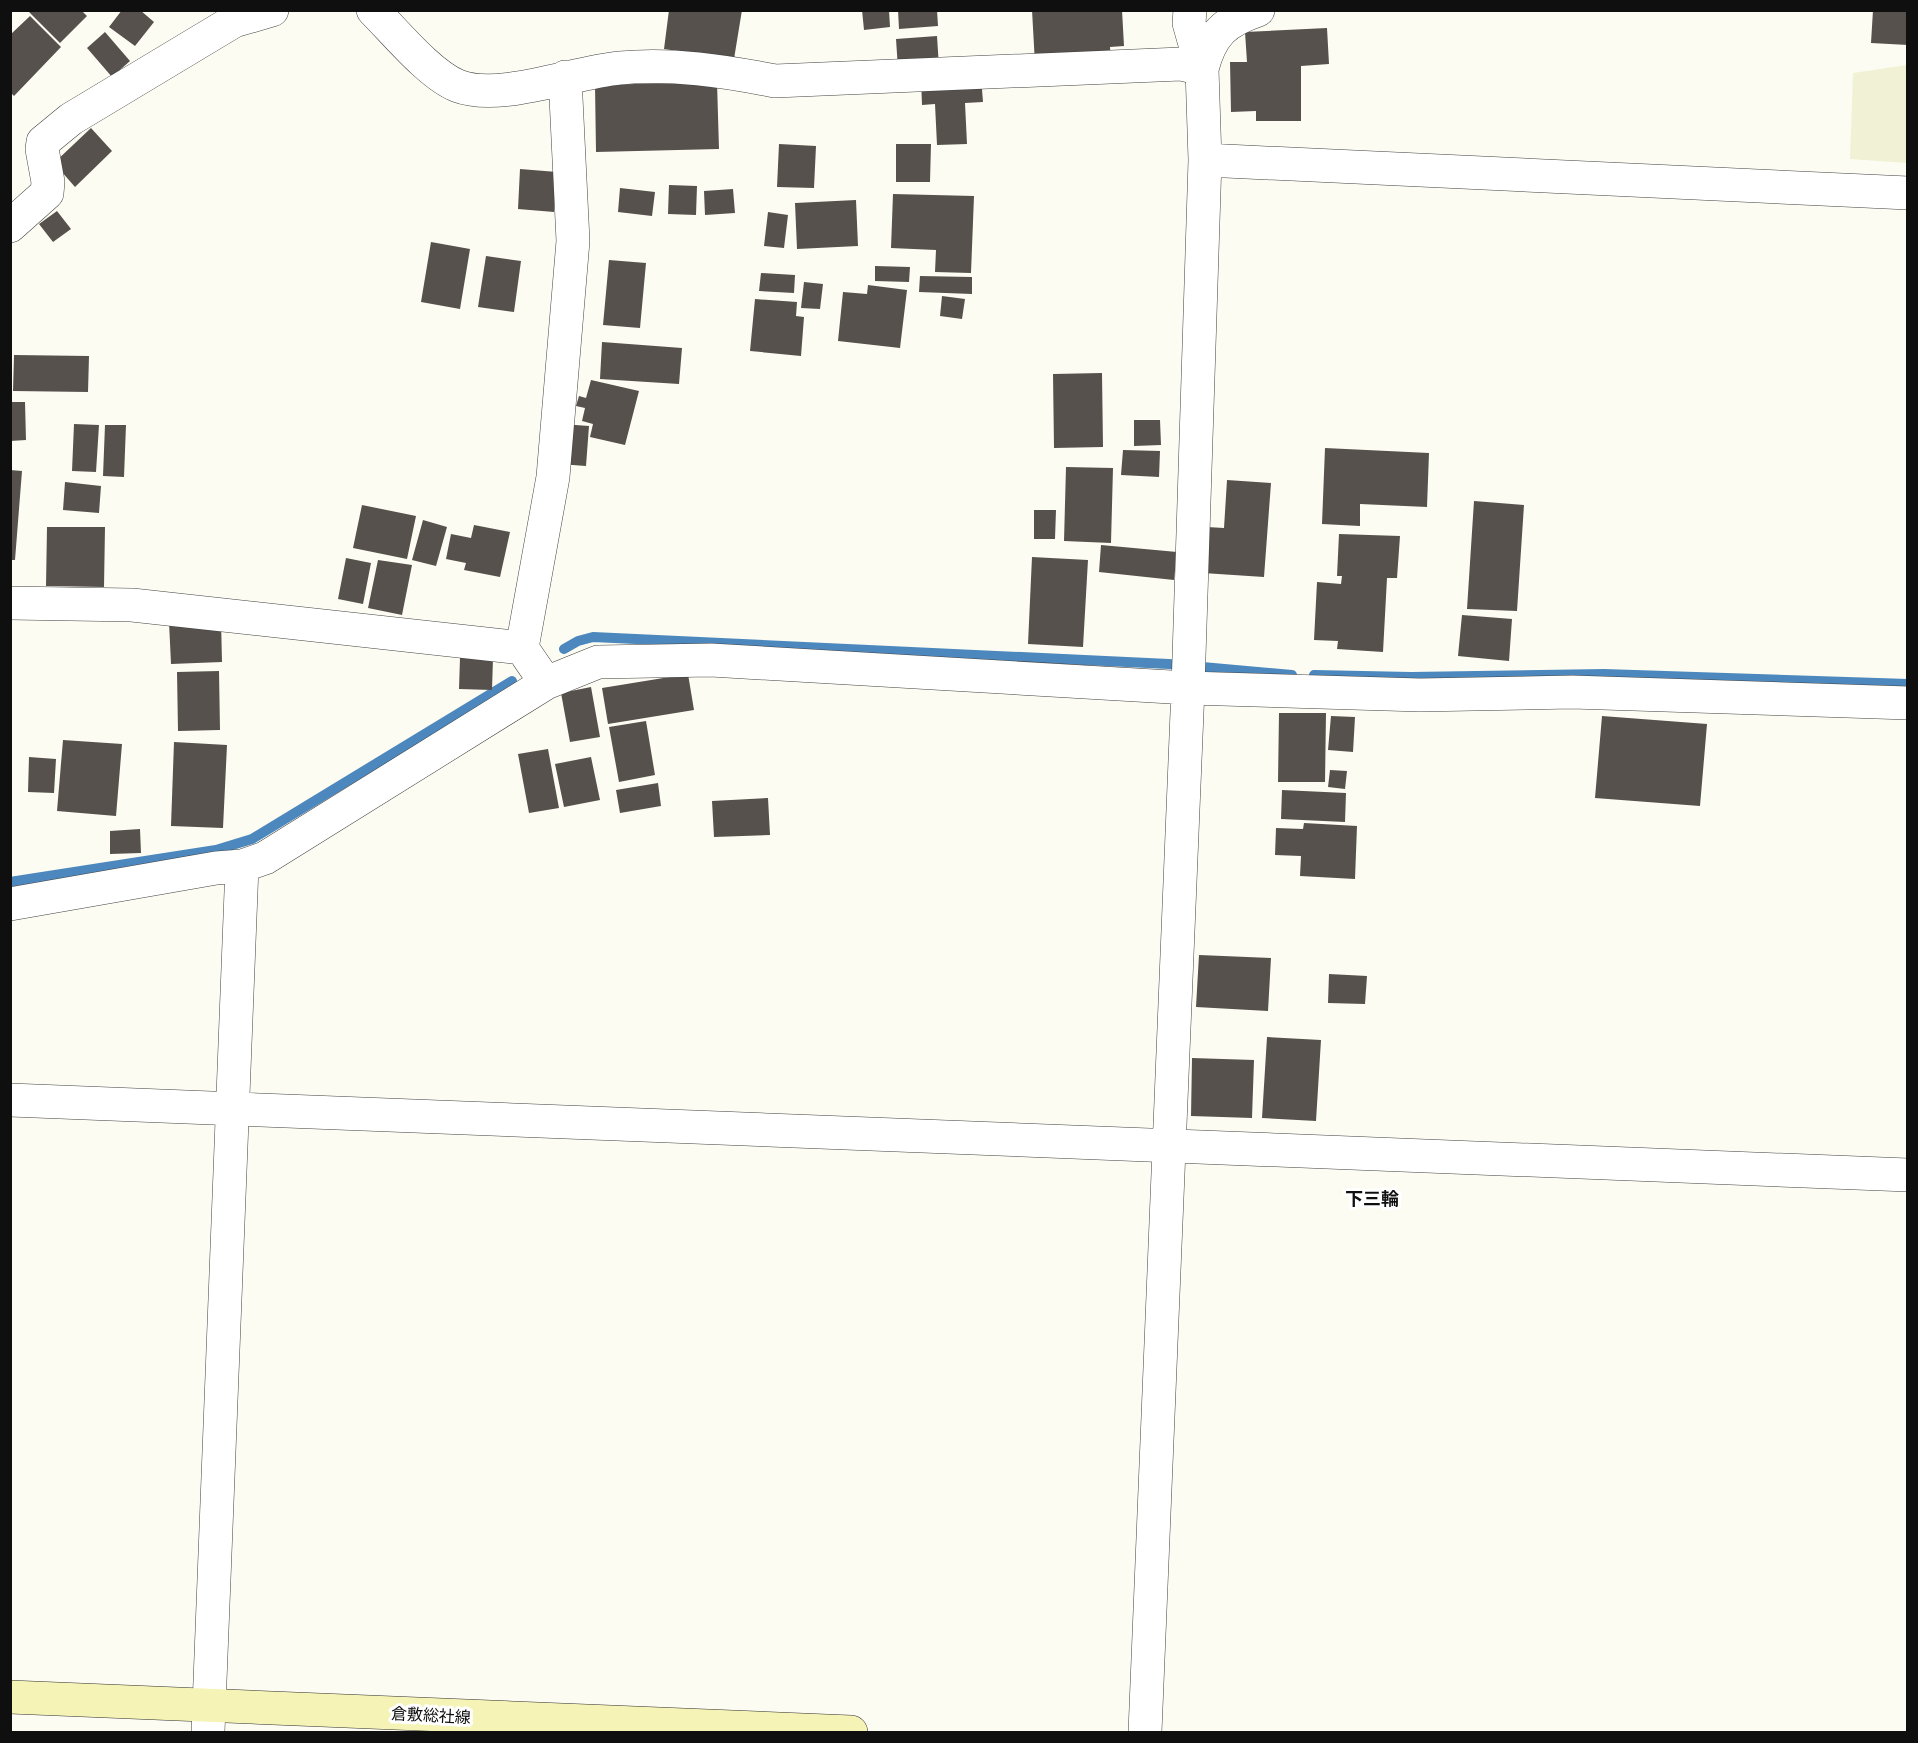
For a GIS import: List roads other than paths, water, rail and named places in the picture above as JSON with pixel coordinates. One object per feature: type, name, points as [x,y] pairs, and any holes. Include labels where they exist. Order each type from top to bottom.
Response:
[{"type":"main road","name":"倉敷総社線","points":[[10,1697],[209,1718],[851,1732]]},
{"type":"street","points":[[10,226],[47,193],[48,182],[42,149],[43,142],[71,119],[234,21],[272,10]]},
{"type":"street","points":[[373,10],[429,66],[456,85],[478,92],[515,89],[618,68],[663,65],[740,74],[775,81],[1181,64],[1202,69]]},
{"type":"street","points":[[1190,10],[1188,22],[1202,69]]},
{"type":"street","points":[[1145,1732],[1188,673],[1205,160],[1202,69],[1206,51],[1226,24],[1258,10]]},
{"type":"street","points":[[546,683],[522,648],[553,477],[573,241],[566,77]]},
{"type":"street","points":[[1205,160],[1908,193]]},
{"type":"street","points":[[10,603],[132,605],[522,648]]},
{"type":"street","points":[[10,904],[216,868],[242,866],[265,858],[546,683],[598,662],[711,660],[1188,673],[1420,695],[1572,692],[1908,703]]},
{"type":"street","points":[[209,1718],[242,866]]},
{"type":"street","points":[[10,1100],[1908,1175]]},
{"type":"waterway","points":[[564,649],[578,641],[593,637],[1169,664],[1292,675]]},
{"type":"waterway","points":[[1314,675],[1411,677],[1604,674],[1908,684]]},
{"type":"waterway","points":[[10,882],[216,850],[252,839],[512,681]]},
{"type":"district","name":"下三輪","points":[[1372,1197]]}]
